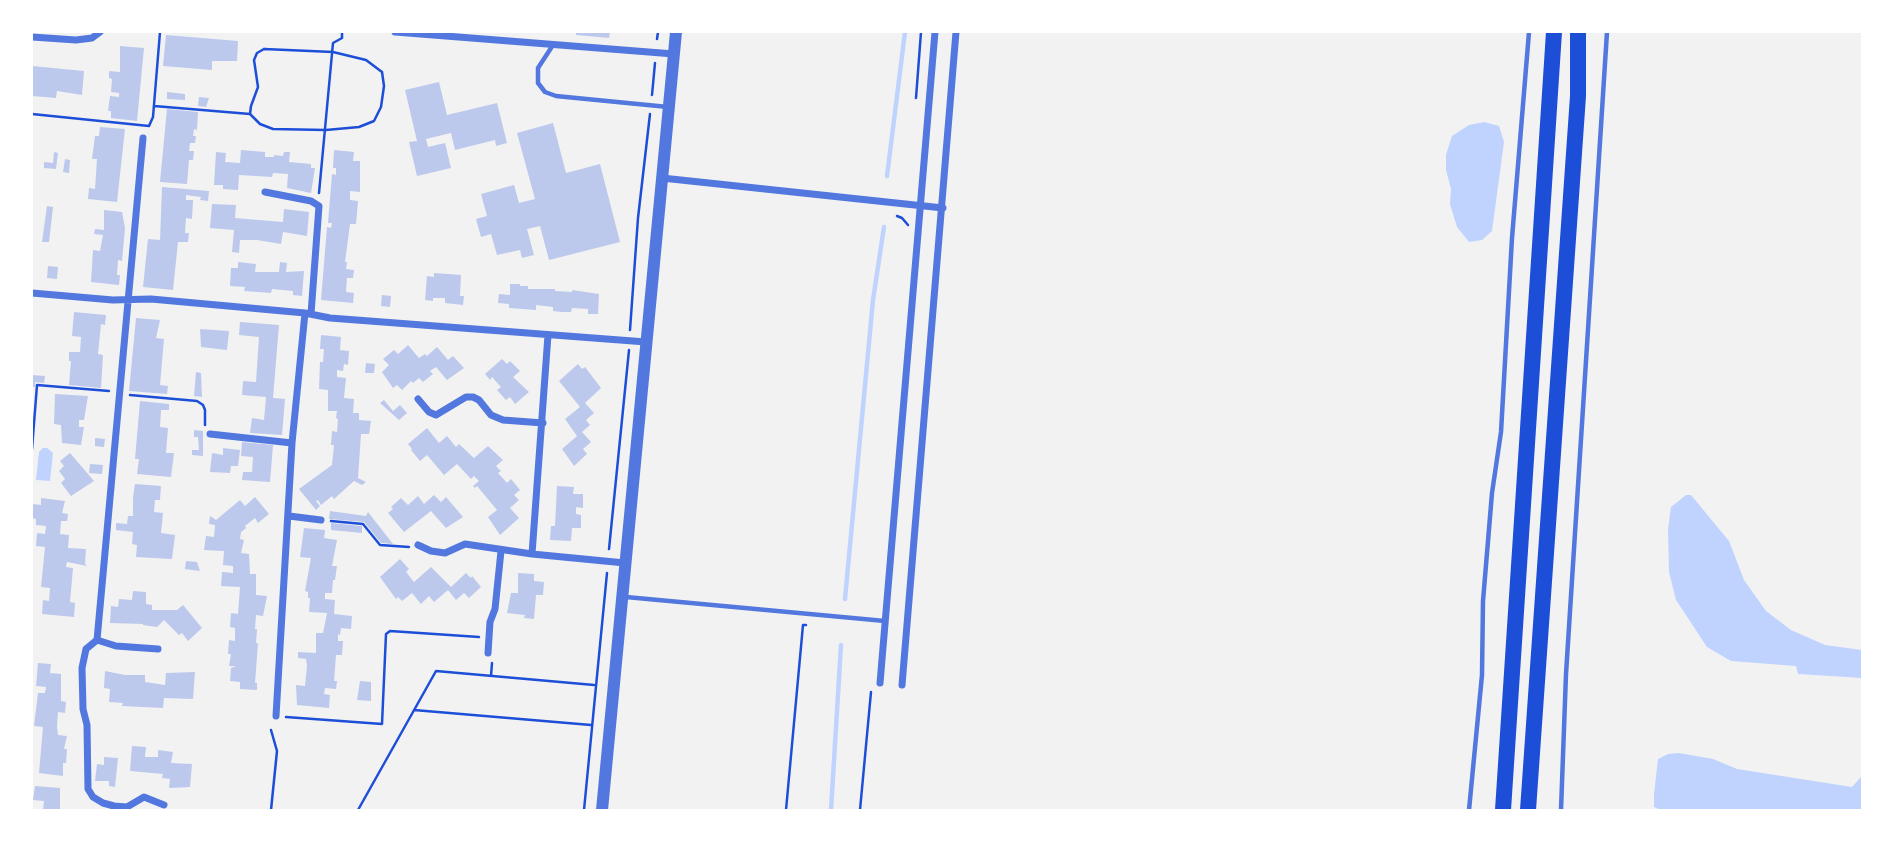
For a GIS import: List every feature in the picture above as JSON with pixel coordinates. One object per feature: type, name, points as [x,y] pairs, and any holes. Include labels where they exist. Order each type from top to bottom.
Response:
[{"type":"highway","points":[[1503,810],[1553,32]]},
{"type":"highway","points":[[1528,810],[1578,96],[1578,32]]},
{"type":"street","points":[[32,37],[76,40],[92,38],[100,32]]},
{"type":"street","points":[[395,32],[483,35],[553,45],[674,54]]},
{"type":"street","points":[[602,810],[676,32]]},
{"type":"street","points":[[880,683],[935,32]]},
{"type":"street","points":[[902,685],[956,32]]},
{"type":"street","points":[[144,138],[97,640],[86,649],[82,668],[83,709],[87,725],[88,789],[93,797],[103,803],[128,809],[144,797],[164,805]]},
{"type":"street","points":[[662,178],[943,208]]},
{"type":"street","points":[[265,192],[316,203],[320,211],[292,443],[276,716]]},
{"type":"street","points":[[32,293],[127,300],[151,299],[330,318],[646,342]]},
{"type":"street","points":[[532,554],[548,335]]},
{"type":"street","points":[[418,399],[429,412],[436,415],[466,397],[473,397],[479,400],[491,415],[503,420],[543,423]]},
{"type":"street","points":[[210,434],[292,443]]},
{"type":"street","points":[[289,516],[321,520]]},
{"type":"street","points":[[418,545],[445,553],[466,544],[492,547],[501,551],[625,563]]},
{"type":"street","points":[[488,653],[501,551]]},
{"type":"street","points":[[97,640],[116,646],[158,649]]},
{"type":"lane","points":[[1469,810],[1482,675],[1483,601],[1491,506],[1501,432],[1512,238],[1529,32]]},
{"type":"lane","points":[[1561,810],[1566,674],[1607,32]]},
{"type":"lane","points":[[553,45],[538,68],[538,83],[545,92],[556,96],[669,107]]},
{"type":"lane","points":[[622,596],[886,622]]},
{"type":"path","points":[[32,114],[149,126],[153,117],[160,32]]},
{"type":"path","points":[[316,203],[321,187],[333,43],[342,38],[342,32]]},
{"type":"path","points":[[657,40],[658,32]]},
{"type":"path","points":[[916,98],[921,32]]},
{"type":"path","points":[[154,106],[250,114],[260,124],[272,130],[359,127],[374,121],[381,107],[384,86],[382,72],[366,60],[332,52],[264,49],[257,53],[254,60],[258,87],[250,114]]},
{"type":"path","points":[[652,98],[655,63]]},
{"type":"path","points":[[631,329],[638,218],[650,113]]},
{"type":"path","points":[[892,214],[902,218],[908,225]]},
{"type":"path","points":[[609,552],[628,354]]},
{"type":"path","points":[[321,520],[363,524],[380,545],[403,548],[418,545]]},
{"type":"path","points":[[584,810],[607,570]]},
{"type":"path","points":[[786,810],[803,625]]},
{"type":"path","points":[[276,716],[382,723],[384,638],[390,631],[489,638]]},
{"type":"path","points":[[359,810],[436,671],[595,685]]},
{"type":"path","points":[[860,810],[871,687]]},
{"type":"path","points":[[414,710],[591,725]]},
{"type":"path","points":[[271,730],[277,751],[271,810]]},
{"type":"water","points":[[1484,122],[1499,126],[1504,142],[1492,231],[1482,240],[1469,242],[1457,227],[1450,204],[1451,189],[1446,170],[1446,155],[1452,136],[1469,125]]},
{"type":"water","points":[[43,448],[53,453],[50,481],[36,480],[39,452]]},
{"type":"water","points":[[1686,495],[1691,495],[1729,541],[1744,580],[1766,611],[1791,630],[1825,645],[1862,650],[1862,678],[1798,674],[1796,666],[1731,661],[1707,647],[1676,600],[1669,572],[1668,529],[1671,507]]},
{"type":"water","points":[[1679,753],[1713,759],[1737,769],[1852,787],[1862,776],[1862,810],[1661,810],[1654,807],[1658,759]]},
{"type":"building","points":[[576,32],[610,32],[609,38],[576,35]]},
{"type":"building","points":[[166,35],[238,41],[237,61],[212,61],[212,70],[163,66]]},
{"type":"building","points":[[120,46],[144,48],[137,121],[111,118],[111,111],[108,111],[110,96],[119,97],[119,93],[111,92],[112,79],[109,78],[109,71],[120,72]]},
{"type":"building","points":[[32,66],[84,71],[82,95],[57,91],[56,98],[32,96]]},
{"type":"building","points":[[439,82],[447,115],[497,103],[507,143],[496,146],[495,140],[455,150],[451,133],[426,139],[428,147],[445,143],[451,168],[417,176],[409,142],[417,141],[405,90]]},
{"type":"building","points":[[167,92],[185,94],[185,100],[167,99]]},
{"type":"building","points":[[199,97],[209,98],[206,107],[198,106]]},
{"type":"building","points":[[167,109],[198,112],[197,130],[194,129],[193,136],[196,136],[195,143],[190,143],[189,151],[194,151],[193,160],[189,160],[187,184],[160,182]]},
{"type":"building","points":[[553,123],[566,173],[600,164],[620,242],[549,260],[540,226],[527,229],[534,255],[522,258],[520,250],[497,255],[491,234],[481,237],[476,219],[487,216],[481,194],[514,185],[519,203],[535,199],[517,133]]},
{"type":"building","points":[[100,127],[125,129],[117,202],[88,199],[89,188],[95,189],[97,159],[92,159],[95,136],[99,136]]},
{"type":"building","points":[[241,150],[265,152],[265,157],[283,156],[284,152],[290,152],[289,162],[311,164],[311,168],[315,168],[311,193],[287,188],[288,174],[273,173],[272,177],[239,175],[238,190],[214,185],[216,152],[226,153],[225,162],[240,163]]},
{"type":"building","points":[[334,150],[354,152],[353,161],[360,161],[360,192],[350,191],[350,200],[358,201],[356,224],[350,224],[345,262],[346,269],[354,270],[353,278],[347,278],[346,292],[354,293],[353,303],[321,300],[327,227],[331,228],[332,223],[328,223],[332,174],[336,175],[336,168],[333,168]]},
{"type":"building","points":[[54,152],[58,153],[56,169],[44,168],[44,162],[53,163]]},
{"type":"building","points":[[65,159],[70,160],[69,173],[63,172]]},
{"type":"building","points":[[162,187],[209,191],[208,201],[186,195],[186,200],[193,200],[192,219],[186,218],[185,233],[189,233],[188,242],[178,242],[173,290],[143,287],[148,239],[160,240]]},
{"type":"building","points":[[212,204],[236,205],[235,218],[283,222],[284,209],[309,212],[307,236],[283,232],[281,244],[240,240],[239,253],[232,252],[234,230],[210,228]]},
{"type":"building","points":[[47,206],[53,207],[49,242],[42,242]]},
{"type":"building","points":[[104,210],[122,212],[125,228],[122,261],[118,260],[119,285],[91,282],[93,250],[100,251],[103,235],[94,234],[95,229],[104,230]]},
{"type":"building","points":[[238,262],[256,264],[255,272],[279,272],[280,262],[287,263],[286,272],[304,271],[302,296],[293,295],[293,291],[244,291],[245,287],[230,286],[231,268],[238,268]]},
{"type":"building","points":[[48,266],[58,267],[57,279],[47,278]]},
{"type":"building","points":[[434,273],[461,275],[460,296],[464,296],[463,305],[445,303],[445,298],[425,300],[427,276],[434,277]]},
{"type":"building","points":[[510,284],[528,286],[528,289],[599,294],[598,314],[588,314],[588,309],[572,308],[571,312],[562,312],[553,311],[553,307],[536,305],[536,310],[509,308],[509,304],[498,303],[499,294],[510,295]]},
{"type":"building","points":[[382,295],[391,296],[390,307],[381,306]]},
{"type":"building","points":[[74,312],[106,315],[105,325],[101,324],[98,354],[103,355],[101,388],[69,385],[69,352],[80,352],[81,337],[72,336]]},
{"type":"building","points":[[136,318],[160,320],[156,338],[164,339],[160,385],[168,386],[167,394],[129,391]]},
{"type":"building","points":[[240,322],[279,325],[273,398],[285,399],[282,435],[250,433],[252,418],[264,420],[266,397],[242,395],[243,381],[256,382],[259,337],[239,335]]},
{"type":"building","points":[[200,329],[229,331],[227,350],[201,347]]},
{"type":"building","points":[[321,335],[341,337],[340,350],[349,351],[348,365],[344,364],[343,371],[337,370],[337,377],[346,378],[344,398],[354,399],[353,413],[359,413],[359,420],[371,421],[369,434],[361,434],[358,478],[366,482],[362,485],[354,481],[334,499],[332,496],[321,505],[316,501],[320,506],[316,510],[299,489],[332,465],[332,431],[337,432],[338,419],[337,411],[328,411],[328,390],[319,389],[320,362],[323,362],[324,349],[320,349]]},
{"type":"building","points":[[408,345],[419,358],[425,354],[427,356],[437,347],[448,360],[453,356],[464,368],[447,380],[436,367],[430,371],[433,374],[423,382],[419,378],[413,383],[411,381],[402,390],[397,385],[393,388],[382,372],[389,365],[383,359],[394,350],[398,354]]},
{"type":"building","points":[[502,359],[507,364],[510,361],[520,371],[513,377],[529,392],[515,404],[510,397],[506,400],[497,390],[501,387],[485,374]]},
{"type":"building","points":[[366,363],[375,364],[374,373],[365,373]]},
{"type":"building","points":[[578,364],[582,369],[585,367],[601,388],[585,403],[594,413],[586,420],[590,425],[582,432],[591,442],[583,449],[587,454],[574,466],[562,449],[577,436],[565,419],[580,407],[559,381]]},
{"type":"building","points":[[196,372],[201,373],[202,397],[194,396]]},
{"type":"building","points":[[32,375],[45,376],[44,383],[35,382],[35,387],[32,387]]},
{"type":"building","points":[[55,394],[88,396],[84,420],[79,420],[79,427],[84,427],[81,445],[62,443],[61,425],[54,424]]},
{"type":"building","points":[[384,400],[393,411],[400,405],[407,413],[399,420],[380,403]]},
{"type":"building","points":[[140,401],[169,404],[169,410],[161,410],[160,427],[168,428],[166,453],[174,453],[171,477],[137,474],[139,459],[135,459]]},
{"type":"building","points":[[427,428],[439,443],[447,436],[456,447],[459,444],[474,458],[488,446],[503,460],[496,466],[501,471],[498,473],[507,483],[511,479],[520,490],[514,495],[519,500],[510,508],[519,518],[500,535],[488,517],[497,510],[477,486],[473,486],[479,481],[474,476],[471,479],[457,464],[444,475],[427,455],[420,461],[411,450],[408,444]]},
{"type":"building","points":[[194,430],[203,431],[203,456],[192,455],[192,450],[199,450],[198,437],[194,437]]},
{"type":"building","points":[[95,438],[105,439],[104,447],[95,446]]},
{"type":"building","points":[[242,442],[273,445],[270,482],[242,480],[243,472],[252,472],[253,457],[241,456]]},
{"type":"building","points":[[223,448],[240,450],[238,466],[231,466],[230,473],[210,472],[212,453],[223,455]]},
{"type":"building","points":[[70,453],[94,481],[71,496],[61,483],[65,479],[59,471],[64,466],[60,461]]},
{"type":"building","points":[[90,464],[103,465],[102,474],[89,473]]},
{"type":"building","points":[[135,484],[161,486],[160,500],[155,500],[154,512],[163,513],[161,533],[175,535],[172,559],[136,557],[137,545],[132,544],[133,532],[116,530],[116,523],[127,524],[128,516],[133,516]]},
{"type":"building","points":[[557,486],[574,487],[573,494],[583,494],[583,508],[576,507],[576,514],[581,515],[581,528],[572,528],[571,541],[550,540],[551,526],[555,526]]},
{"type":"building","points":[[434,495],[441,502],[446,497],[463,517],[446,528],[431,511],[404,532],[388,513],[401,498],[408,505],[418,496],[424,504]]},
{"type":"building","points":[[255,497],[269,514],[258,523],[255,518],[245,526],[240,539],[244,540],[241,553],[249,554],[250,574],[256,574],[256,595],[267,596],[263,616],[256,615],[257,690],[240,689],[240,682],[230,681],[231,668],[236,666],[229,666],[229,640],[235,641],[235,628],[230,627],[231,613],[238,614],[240,587],[221,586],[222,572],[233,573],[233,566],[223,565],[224,551],[204,550],[206,536],[214,537],[215,525],[209,524],[210,516],[216,520],[240,500],[245,506]]},
{"type":"building","points":[[41,498],[65,501],[62,513],[68,514],[67,521],[61,521],[60,534],[69,535],[68,548],[86,549],[87,566],[67,562],[66,567],[73,568],[70,602],[75,603],[74,617],[42,614],[43,600],[49,601],[50,588],[41,587],[45,547],[36,546],[37,533],[45,534],[46,526],[36,525],[36,519],[32,518],[32,504],[41,505]]},
{"type":"building","points":[[330,511],[366,516],[368,512],[393,544],[381,543],[364,522],[329,519]]},
{"type":"building","points":[[331,523],[362,526],[362,533],[331,530]]},
{"type":"building","points":[[304,528],[325,530],[324,538],[337,540],[332,566],[337,566],[335,580],[332,593],[325,593],[325,599],[335,600],[334,614],[352,616],[351,629],[341,628],[340,635],[338,634],[338,641],[343,641],[342,655],[336,655],[336,689],[325,688],[324,694],[330,695],[329,708],[297,705],[296,685],[305,686],[307,666],[306,659],[298,658],[298,652],[316,653],[316,633],[323,633],[327,613],[309,612],[310,598],[305,591],[311,558],[300,557]]},
{"type":"building","points":[[400,559],[409,569],[406,572],[414,582],[431,567],[451,587],[466,573],[481,587],[469,598],[464,593],[456,600],[448,590],[434,602],[429,596],[421,604],[412,593],[402,601],[398,597],[396,599],[380,577]]},
{"type":"building","points":[[186,561],[197,562],[200,571],[185,569]]},
{"type":"building","points":[[518,573],[534,574],[534,581],[544,582],[543,595],[536,595],[534,619],[507,613],[511,593],[518,593]]},
{"type":"building","points":[[133,591],[146,592],[146,604],[152,605],[152,610],[177,610],[183,605],[202,628],[188,641],[164,620],[157,627],[110,623],[111,606],[118,607],[119,599],[132,600]]},
{"type":"building","points":[[38,663],[51,664],[50,673],[61,674],[61,701],[66,702],[65,713],[58,712],[57,727],[58,735],[67,736],[63,776],[39,773],[43,727],[34,726],[38,693],[45,693],[46,687],[36,686]]},
{"type":"building","points":[[105,671],[145,675],[145,682],[165,685],[166,673],[195,672],[193,699],[164,698],[163,708],[122,706],[123,703],[109,702],[110,689],[104,688]]},
{"type":"building","points":[[360,681],[371,682],[371,701],[357,700]]},
{"type":"building","points":[[132,746],[146,747],[145,757],[158,757],[158,750],[173,752],[171,763],[192,764],[190,787],[169,788],[170,779],[162,778],[163,774],[130,771]]},
{"type":"building","points":[[104,757],[118,758],[115,787],[109,786],[109,781],[95,781],[97,764],[104,765]]},
{"type":"building","points":[[35,786],[60,788],[60,810],[43,810],[44,801],[33,800]]},
{"type":"waterway","points":[[887,176],[905,32]]},
{"type":"waterway","points":[[845,599],[873,300],[884,227]]},
{"type":"waterway","points":[[831,810],[841,645]]}]
